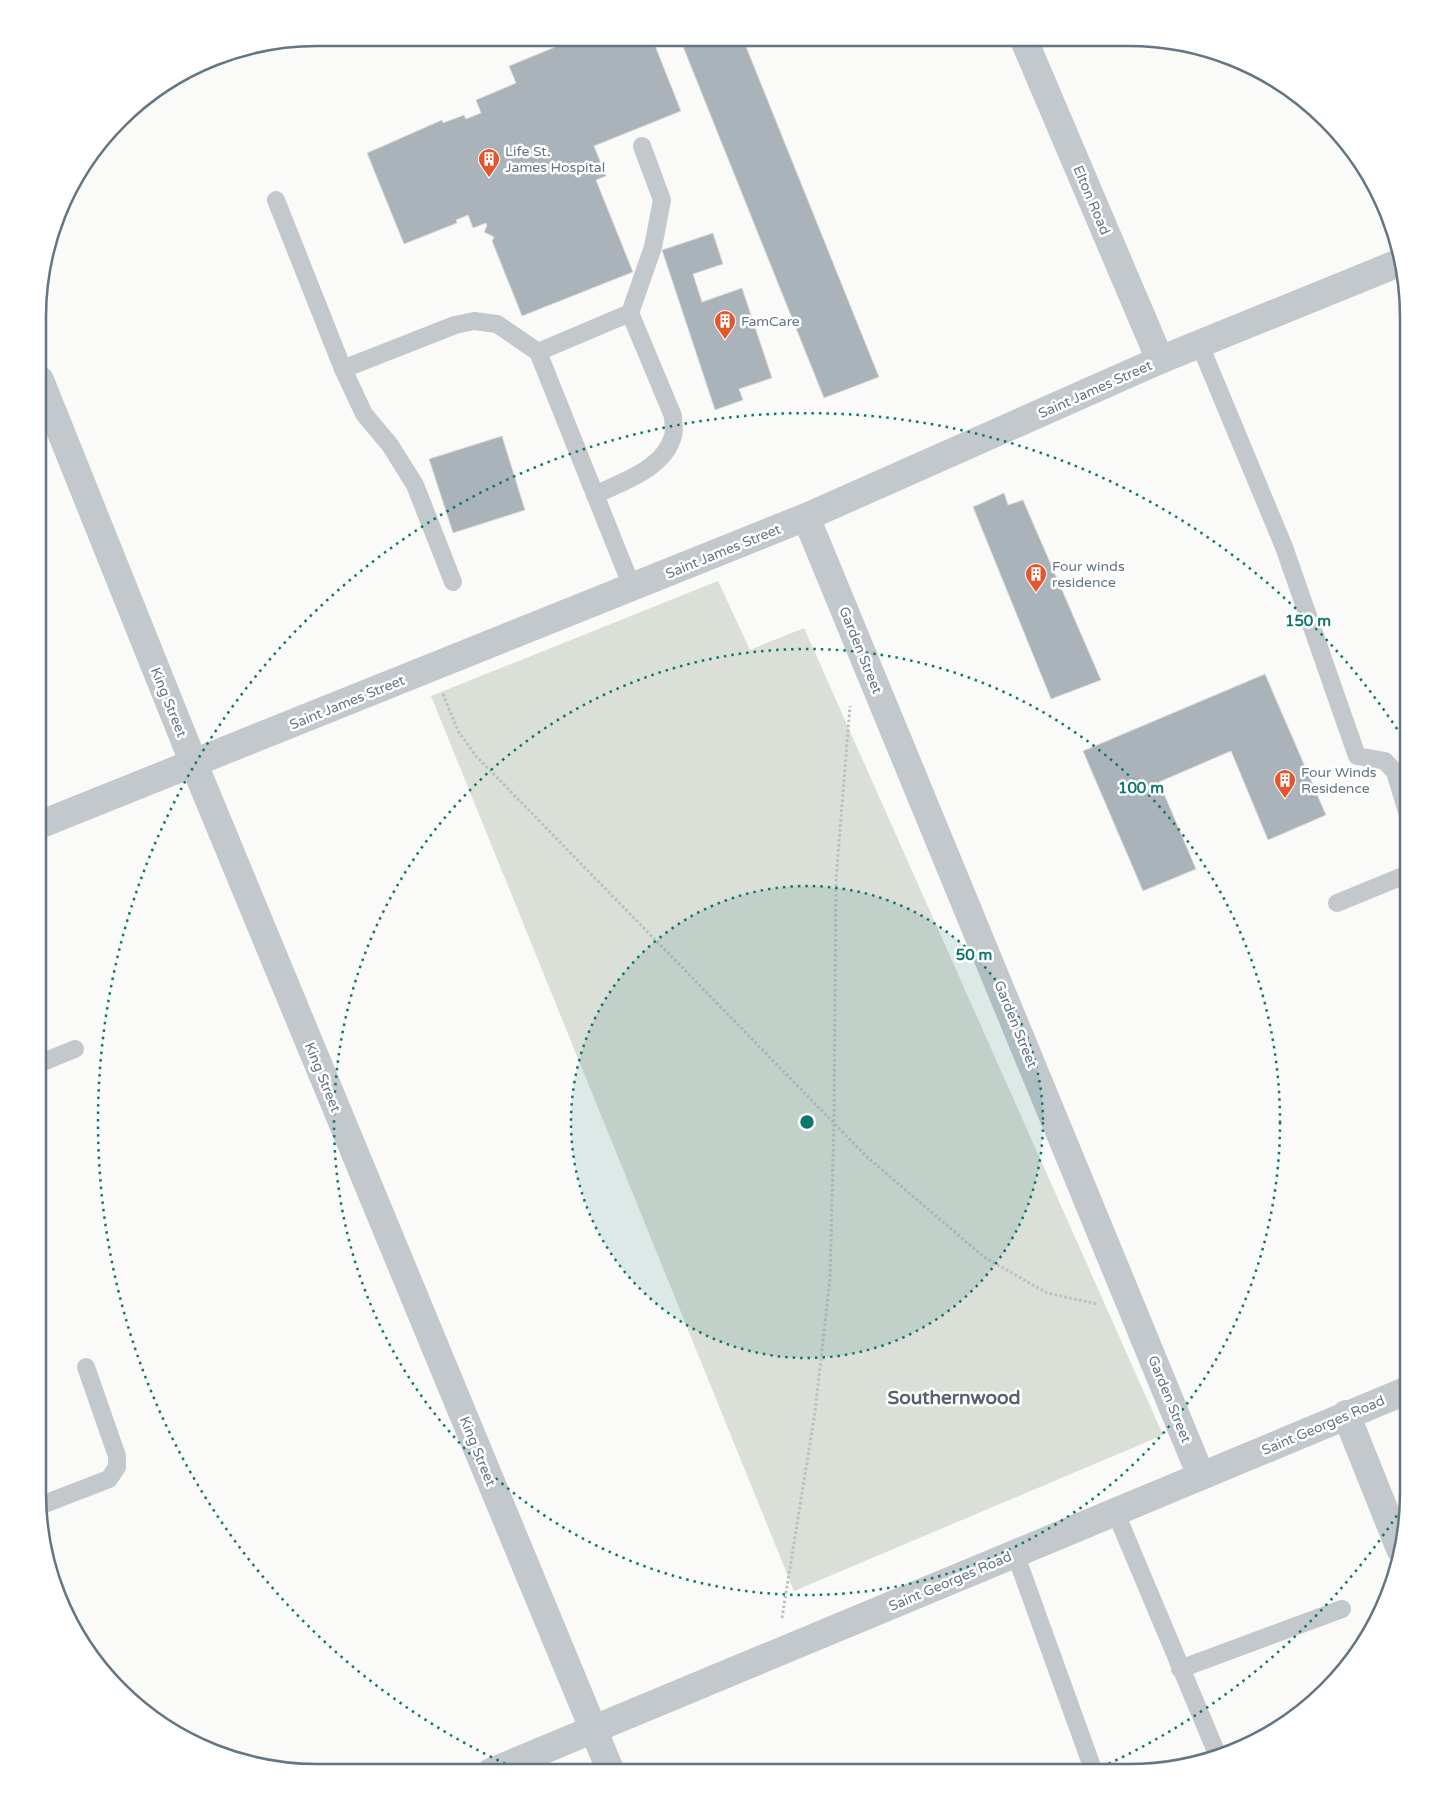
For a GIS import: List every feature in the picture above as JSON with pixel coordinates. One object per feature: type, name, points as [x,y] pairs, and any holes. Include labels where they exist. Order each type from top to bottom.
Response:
[{"type":"street","name":"Elton Road","points":[[1027,46],[1160,360]]},
{"type":"street","name":"Saint James Street","points":[[46,822],[806,517],[1160,360],[1395,264]]},
{"type":"street","name":"King Street","points":[[46,395],[194,764],[608,1764]]},
{"type":"street","name":"Garden Street","points":[[806,517],[1202,1476]]},
{"type":"street","name":"Saint Georges Road","points":[[511,1764],[1400,1393]]},
{"type":"street","points":[[1346,1414],[1396,1539]]},
{"type":"lane","points":[[595,495],[649,468],[666,451],[674,435],[674,416],[630,313],[653,246],[662,200],[642,146]]},
{"type":"lane","points":[[276,200],[342,369],[364,414],[390,445],[415,485],[453,582]]},
{"type":"lane","points":[[538,352],[630,313]]},
{"type":"lane","points":[[342,369],[455,325],[474,321],[497,324],[538,352],[632,587]]},
{"type":"lane","points":[[1200,345],[1284,547],[1356,756],[1377,758],[1385,761],[1395,772],[1400,789]]},
{"type":"lane","points":[[1337,903],[1400,877]]},
{"type":"lane","points":[[46,1061],[75,1049]]},
{"type":"lane","points":[[47,1503],[109,1479],[117,1467],[117,1456],[86,1366]]},
{"type":"lane","points":[[1115,1511],[1215,1749]]},
{"type":"lane","points":[[1016,1553],[1091,1764]]},
{"type":"lane","points":[[1180,1668],[1342,1609]]},
{"type":"path","points":[[432,668],[458,730],[476,756],[868,1157],[984,1257],[1047,1293],[1134,1312]]},
{"type":"path","points":[[776,1653],[815,1412],[830,1279],[834,1124],[836,879],[851,696]]},
{"type":"shaded area","points":[[718,581],[750,650],[804,628],[1163,1435],[794,1591],[431,696]]},
{"type":"building","name":"Life St. James Hospital","points":[[558,46],[655,46],[681,111],[594,146],[606,176],[596,180],[633,272],[522,316],[492,241],[494,237],[484,232],[487,226],[486,223],[473,228],[468,215],[456,220],[457,223],[404,244],[367,153],[442,120],[443,123],[464,115],[466,119],[481,113],[476,100],[516,83],[509,66]]},
{"type":"building","points":[[683,46],[746,46],[879,377],[824,398]]},
{"type":"building","name":"FamCare","points":[[713,233],[723,264],[693,274],[702,302],[742,288],[772,378],[739,389],[743,400],[715,410],[662,250]]},
{"type":"building","points":[[502,436],[525,510],[453,533],[429,459]]},
{"type":"building","name":"Four winds residence","points":[[1004,493],[1008,505],[1023,500],[1101,680],[1051,699],[973,507]]},
{"type":"building","name":"Four Winds Residence","points":[[1265,674],[1326,815],[1268,840],[1231,751],[1159,782],[1196,869],[1143,891],[1083,751]]},
{"type":"place","name":"Life St. James Hospital","points":[[489,178]]},
{"type":"place","name":"FamCare","points":[[725,340]]},
{"type":"place","name":"Four winds residence","points":[[1036,593]]},
{"type":"place","name":"Four Winds Residence","points":[[1285,799]]},
{"type":"district","name":"Southernwood","points":[[954,1397]]}]
